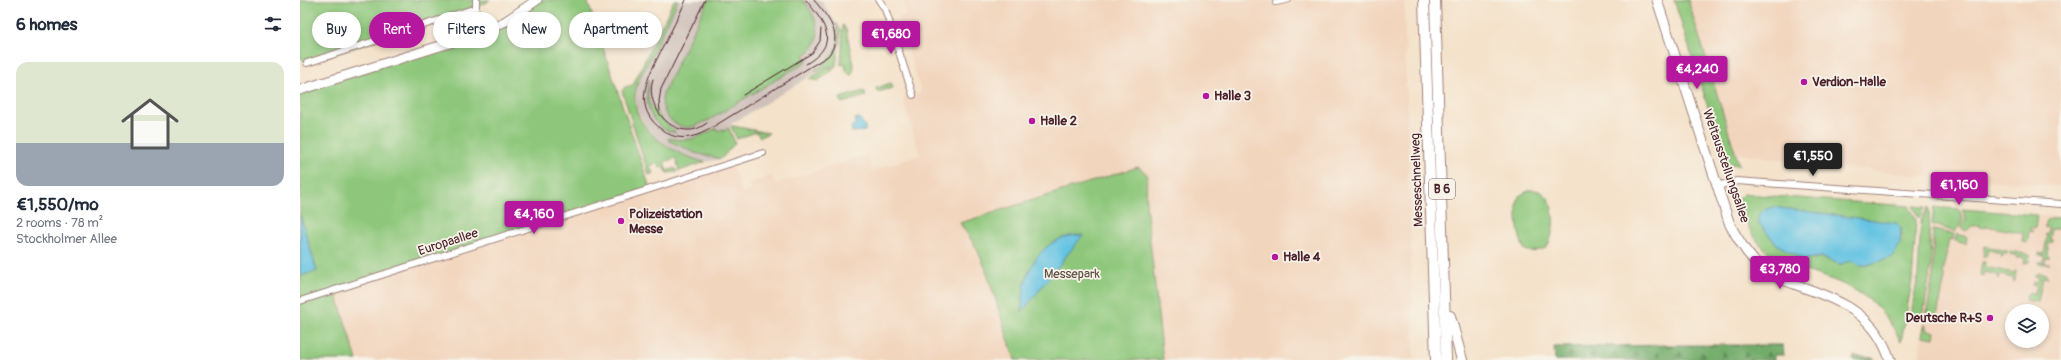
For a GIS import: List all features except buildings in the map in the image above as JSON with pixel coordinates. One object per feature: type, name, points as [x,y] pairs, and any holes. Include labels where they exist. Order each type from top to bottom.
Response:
[{"type":"highway","name":"Messeschnellweg","points":[[1424,0],[1436,360]]},
{"type":"highway","name":"Messeschnellweg","points":[[1436,0],[1446,360]]},
{"type":"highway","points":[[1444,287],[1457,346],[1462,360]]},
{"type":"main road","points":[[300,90],[478,34],[506,21],[537,0]]},
{"type":"main road","name":"Weltausstellungsallee","points":[[1657,0],[1730,225],[1746,253],[1765,271],[1781,279],[1841,302],[1859,313],[1872,325],[1878,334],[1890,360]]},
{"type":"street","points":[[307,63],[476,8],[476,0]]},
{"type":"street","points":[[879,0],[885,9],[913,95]]},
{"type":"street","points":[[885,0],[885,9]]},
{"type":"street","points":[[1275,3],[1289,0]]},
{"type":"street","name":"Europaallee","points":[[300,301],[763,153]]},
{"type":"street","points":[[1717,186],[1737,181],[2061,204]]},
{"type":"shaded area","points":[[678,0],[821,0],[836,23],[838,36],[834,55],[828,61],[815,69],[817,72],[731,124],[729,128],[735,143],[721,159],[705,162],[691,159],[670,149],[658,140],[645,125],[639,114],[636,101],[637,84],[655,48],[662,48],[662,33]]},
{"type":"shaded area","points":[[903,0],[1404,0],[1414,360],[300,360],[300,301],[731,162],[742,193],[750,190],[748,183],[772,176],[775,184],[867,155],[872,171],[920,155],[903,100],[904,96],[908,95],[909,97],[921,92],[898,18],[907,15]]},
{"type":"shaded area","points":[[1681,0],[2061,0],[2061,186],[1921,176],[1730,153]]},
{"type":"shaded area","points":[[1934,207],[2061,217],[2061,360],[1919,360]]},
{"type":"green space","points":[[300,0],[490,0],[476,8],[464,12],[433,12],[433,22],[425,25],[425,12],[369,12],[369,43],[361,45],[361,12],[312,12],[312,48],[353,48],[307,63],[300,57]]},
{"type":"green space","points":[[537,0],[587,0],[591,12],[569,12],[569,48],[603,48],[650,188],[335,290],[357,360],[300,360],[300,90],[434,48],[499,48],[499,22],[507,17],[507,48],[561,48],[561,12],[516,12]]},
{"type":"green space","points":[[674,0],[678,0],[662,34],[662,25]]},
{"type":"green space","points":[[708,0],[803,0],[816,21],[816,43],[804,55],[807,61],[709,120],[691,127],[684,127],[673,122],[665,113],[662,101],[663,94]]},
{"type":"green space","points":[[1674,0],[1688,0],[1739,165],[1726,163]]},
{"type":"green space","points":[[836,23],[841,30],[836,65],[835,67],[828,66],[817,72],[815,70],[827,61],[835,51],[838,38]]},
{"type":"green space","points":[[843,25],[846,29],[854,68],[851,76],[846,70],[845,64],[841,65]]},
{"type":"green space","points":[[651,48],[655,48],[641,75],[636,89],[635,103],[639,116],[656,138],[667,146],[680,153],[705,162],[679,171],[676,158],[664,162],[667,171],[675,168],[677,172],[667,173],[663,167],[660,168],[658,163],[650,166],[653,173],[649,175],[622,91],[625,87],[633,85]]},
{"type":"green space","points":[[829,67],[834,69],[818,81],[809,79]]},
{"type":"green space","points":[[649,80],[648,96],[650,104],[658,115],[676,133],[660,126],[650,113],[647,97]]},
{"type":"green space","points":[[891,83],[893,88],[877,92],[876,88]]},
{"type":"green space","points":[[864,91],[866,96],[842,103],[840,98]]},
{"type":"green space","points":[[731,126],[769,133],[760,137],[756,132],[737,139]]},
{"type":"green space","points":[[716,128],[718,131],[722,129],[724,131],[729,128],[735,143],[721,159],[695,153],[668,140],[669,138],[682,140],[694,138]]},
{"type":"green space","name":"Messepark","points":[[1138,167],[1147,174],[1146,203],[1163,360],[1015,360],[985,267],[976,247],[960,223]]},
{"type":"green space","points":[[1530,190],[1539,191],[1546,195],[1553,212],[1550,241],[1546,248],[1532,252],[1525,250],[1520,239],[1517,215],[1519,196]]},
{"type":"green space","points":[[1743,194],[1909,206],[1916,220],[1915,241],[1912,281],[1901,342],[1893,327],[1878,308],[1858,292],[1843,284],[1782,261],[1768,252],[1756,240],[1747,224],[1739,198]],"holes":[[[1759,223],[1896,223],[1901,228],[1902,236],[1876,263],[1849,261],[1840,264],[1821,257],[1814,259],[1772,239]]]},
{"type":"green space","points":[[1913,206],[1926,207],[1919,218],[1918,217]]},
{"type":"green space","points":[[1929,207],[1931,265],[1923,317],[1911,315],[1918,275],[1921,220]]},
{"type":"green space","points":[[1934,207],[1959,209],[1963,220],[1955,232],[1932,224]]},
{"type":"green space","points":[[1962,209],[2037,215],[2035,228],[2030,227],[2030,230],[2033,231],[2029,232],[2027,242],[2022,241],[2023,233],[1986,226],[1985,228],[1980,227],[1980,225],[1972,226],[1966,231],[1960,227],[1966,220]]},
{"type":"green space","points":[[2061,217],[2061,229],[2052,229],[2050,239],[2053,240],[2052,242],[2049,242],[2047,255],[2049,258],[2046,258],[2045,263],[2050,264],[2039,264],[2038,262],[2043,262],[2044,256],[2039,255],[2039,253],[2044,254],[2047,236],[2045,235],[2048,234],[2049,228],[2044,227],[2046,220]]},
{"type":"green space","points":[[1933,230],[1954,234],[1953,240],[1949,239],[1943,272],[1945,278],[1937,316],[1933,319],[1926,317],[1933,275]]},
{"type":"green space","points":[[1957,234],[1967,237],[1966,244],[1955,241]]},
{"type":"green space","points":[[1985,246],[2007,251],[2007,254],[2001,256],[2002,253],[1988,250],[1986,257],[1983,257]]},
{"type":"green space","points":[[2010,251],[2030,255],[2029,262],[2024,263],[2025,258],[2020,257],[2018,259],[2018,256],[2010,254]]},
{"type":"green space","points":[[1982,262],[1985,262],[1985,267],[2014,273],[2016,270],[2015,281],[2013,282],[2013,278],[2000,275],[1999,279],[1998,275],[1984,272],[1983,276],[1980,275]]},
{"type":"green space","points":[[2038,273],[2046,274],[2048,278],[2043,277],[2038,302],[2025,300],[2028,293],[2035,293],[2037,286],[2032,285],[2033,282],[2037,283],[2039,277],[2034,276]]},
{"type":"green space","points":[[1925,324],[1928,330],[1935,332],[1934,338],[1922,336]]},
{"type":"green space","points":[[1783,345],[1784,355],[1774,355],[1774,360],[1555,360],[1554,347]]},
{"type":"green space","points":[[1854,356],[1874,358],[1875,360],[1853,360]]},
{"type":"water","points":[[859,118],[865,126],[865,131],[852,132],[851,127],[855,124],[855,119]]},
{"type":"water","points":[[1773,207],[1896,223],[1901,228],[1900,244],[1893,257],[1867,265],[1860,265],[1852,261],[1840,264],[1821,257],[1803,260],[1776,244],[1759,223],[1758,215],[1764,210]]},
{"type":"water","points":[[300,215],[317,271],[300,276]]},
{"type":"water","points":[[1083,235],[1022,312],[1025,283],[1036,258],[1055,241],[1068,236]]},
{"type":"tram line","points":[[686,0],[652,69],[645,91],[647,112],[654,122],[665,132],[676,137],[692,137],[708,130],[828,56],[835,41],[834,33],[829,19],[814,0]]},
{"type":"tram line","points":[[660,111],[659,101],[661,89],[705,0]]},
{"type":"tram line","points":[[806,0],[824,25],[826,33],[826,41],[823,49],[817,56],[806,64]]},
{"type":"tram line","points":[[743,95],[812,53],[820,41],[821,29]]},
{"type":"tram line","points":[[653,79],[651,88],[655,105],[659,113],[672,126],[689,130],[698,128],[707,123]]},
{"type":"place","name":"Verdion-Halle","points":[[1804,82]]},
{"type":"place","name":"Halle 3","points":[[1206,96]]},
{"type":"place","name":"Halle 2","points":[[1032,121]]},
{"type":"place","name":"Polizeistation Messe","points":[[621,221]]},
{"type":"place","name":"Halle 4","points":[[1275,257]]},
{"type":"place","name":"Deutsche R+S","points":[[1990,318]]}]
